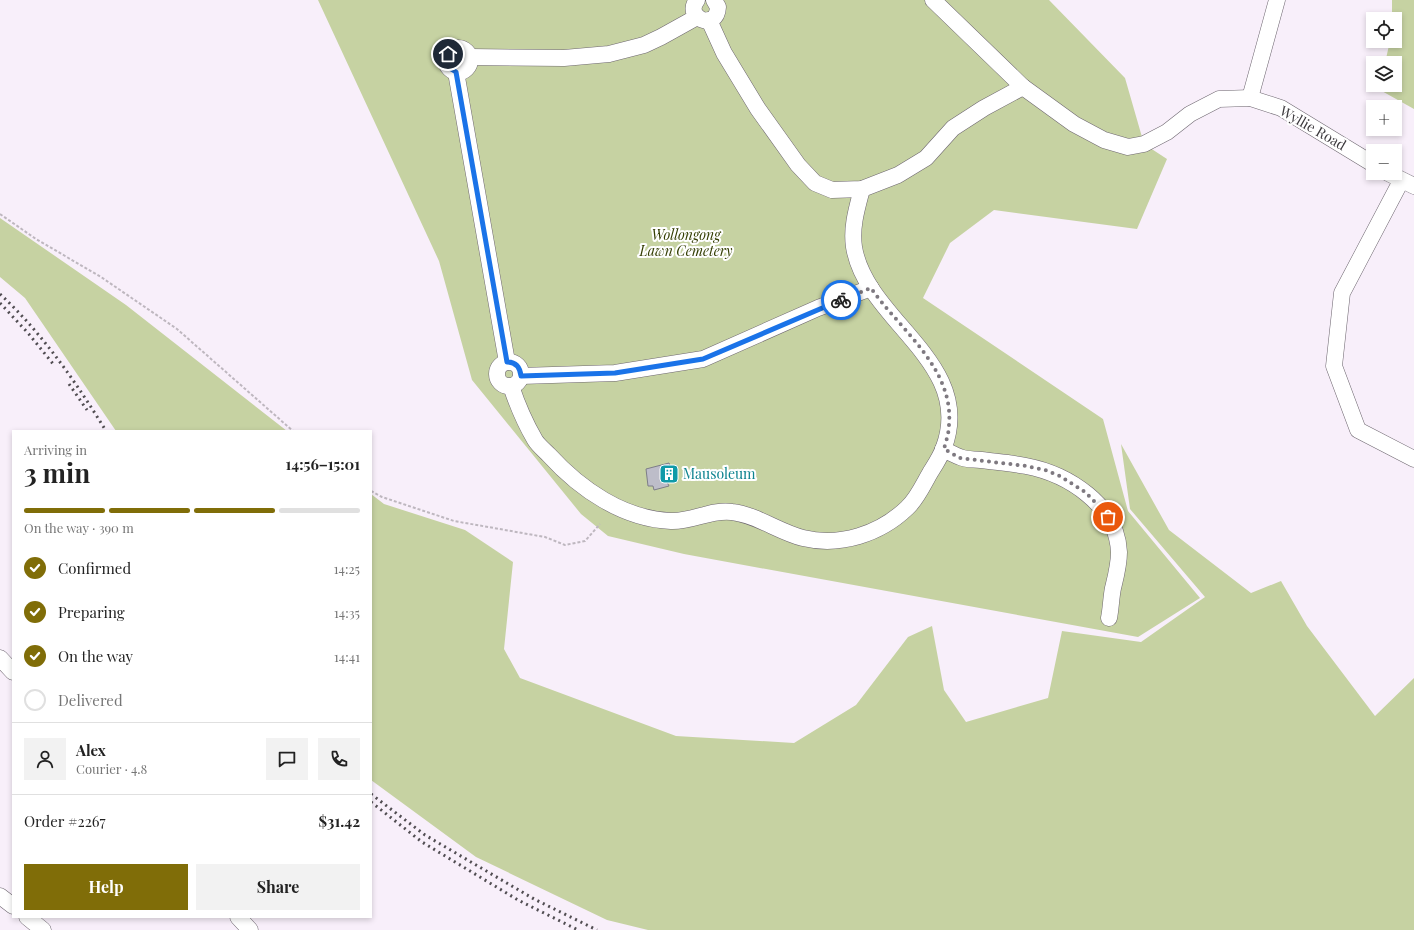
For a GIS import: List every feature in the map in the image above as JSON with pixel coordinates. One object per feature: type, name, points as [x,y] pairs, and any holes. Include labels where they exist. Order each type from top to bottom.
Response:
[{"type":"street","points":[[698,8],[758,109],[798,165],[816,184],[832,190],[862,189],[898,175],[926,158],[954,128],[984,108],[1023,87],[933,0]]},
{"type":"street","points":[[1250,98],[1277,0]]},
{"type":"street","points":[[698,8],[716,15],[718,7],[717,1]]},
{"type":"street","points":[[698,8],[661,37],[644,45],[608,54],[564,58],[470,57],[467,68],[464,71],[456,72],[507,362],[499,367],[497,376],[502,384],[516,381],[615,373],[703,359],[818,308],[871,288]]},
{"type":"street","name":"Wyllie Road","points":[[1023,87],[1074,124],[1104,140],[1128,147],[1144,144],[1167,132],[1190,114],[1219,99],[1250,98],[1281,108],[1366,160]]},
{"type":"street","points":[[1401,180],[1342,293],[1334,366],[1358,430],[1414,459]]},
{"type":"street","points":[[516,381],[516,401],[535,441],[560,468],[580,485],[605,501],[631,513],[653,520],[674,521],[695,518],[714,512],[732,512],[755,519],[801,538],[816,540],[849,538],[876,530],[888,523],[908,507],[919,493],[944,449],[949,425],[949,411],[947,397],[938,376],[924,352],[871,288],[858,261],[854,246],[854,218],[862,189]]},
{"type":"street","points":[[944,449],[960,458],[1026,466],[1045,470],[1060,476],[1085,492],[1103,510],[1112,524],[1118,551],[1118,565],[1109,618]]},
{"type":"street","points":[[0,658],[12,671]]},
{"type":"street","points":[[0,896],[12,905]]},
{"type":"street","points":[[27,918],[43,930]]},
{"type":"street","points":[[239,918],[249,930]]},
{"type":"path","points":[[0,214],[36,239],[101,277],[176,329],[292,430]]},
{"type":"path","points":[[372,492],[382,497],[454,521],[545,537],[565,545],[585,541],[600,524]]},
{"type":"green space","name":"Wollongong Lawn Cemetery","points":[[318,0],[1049,0],[1125,78],[1144,144],[1167,159],[1137,229],[994,210],[950,243],[923,298],[1103,419],[1128,511],[1200,598],[1138,637],[684,554],[608,536],[581,514],[472,380],[439,261]]},
{"type":"green space","points":[[1392,0],[1414,0],[1414,109],[1402,102],[1402,100],[1398,100],[1384,92],[1402,92],[1402,56],[1387,56],[1388,48],[1402,48],[1402,12],[1392,12]]},
{"type":"green space","points":[[0,218],[126,305],[286,430],[115,430],[25,298],[0,277]]},
{"type":"green space","points":[[1121,444],[1169,530],[1251,593],[1281,581],[1307,626],[1375,716],[1414,678],[1414,930],[648,930],[607,920],[476,857],[372,781],[372,495],[384,504],[465,530],[513,562],[504,649],[520,678],[676,736],[794,743],[856,705],[908,637],[932,626],[944,690],[966,722],[1048,698],[1062,631],[1141,642],[1205,597],[1130,509]]},
{"type":"building","name":"Mausoleum","points":[[669,463],[675,479],[667,482],[669,486],[654,490],[653,486],[648,486],[646,469]]},
{"type":"railway","points":[[0,294],[30,325],[58,359],[83,394],[105,430]]},
{"type":"railway","points":[[0,303],[28,333],[54,365]]},
{"type":"railway","points":[[69,384],[87,410]]},
{"type":"railway","points":[[372,795],[425,835],[534,899],[597,930]]},
{"type":"railway","points":[[372,803],[422,842],[518,900],[578,930]]},
{"type":"way so far","points":[[841,300],[871,288],[878,299],[924,352],[938,376],[947,397],[949,425],[944,449],[960,458],[1026,466],[1045,470],[1060,476],[1085,492],[1108,517]]},
{"type":"place","name":"Mausoleum","points":[[669,474]]},
{"type":"route","points":[[448,54],[446,63],[448,67],[456,72],[507,362],[512,362],[518,365],[521,376],[615,373],[703,359],[818,308],[841,300]]}]
